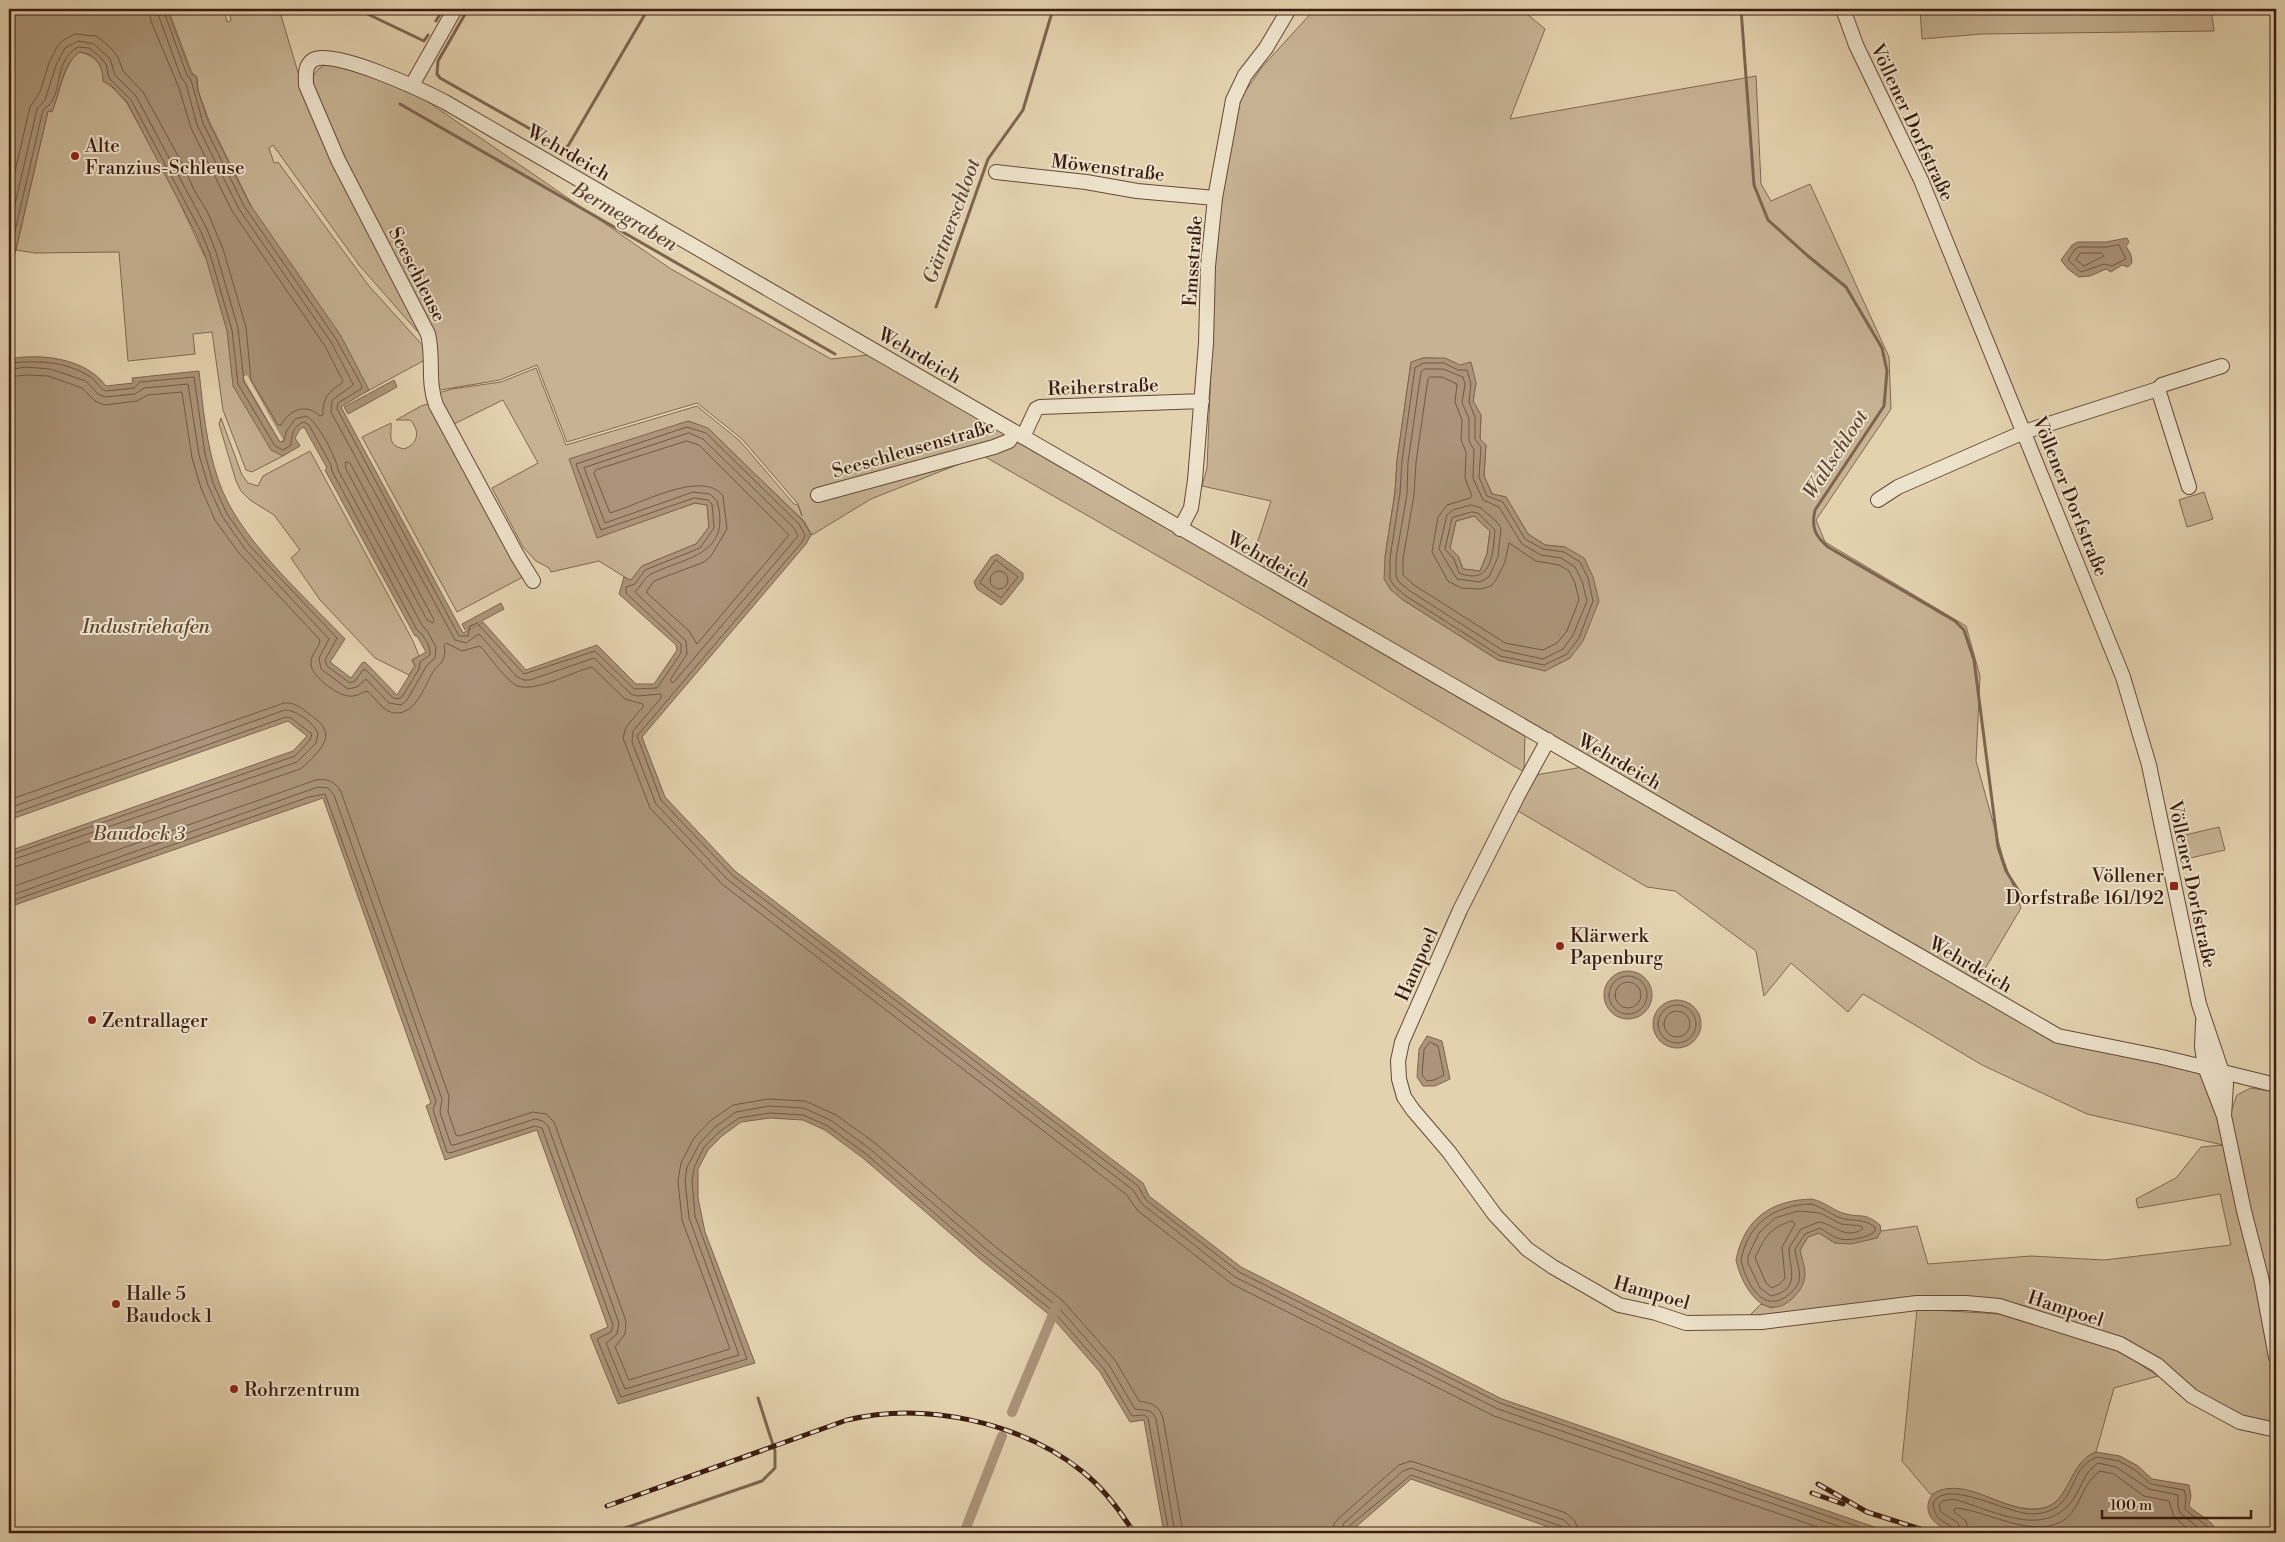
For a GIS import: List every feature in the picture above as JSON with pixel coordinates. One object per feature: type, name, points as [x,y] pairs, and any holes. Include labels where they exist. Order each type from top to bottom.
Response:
[{"type":"street","points":[[412,85],[455,9]]},
{"type":"street","name":"Emsstraße","points":[[1180,529],[1191,508],[1202,401],[1208,266],[1215,198],[1233,100],[1246,75],[1266,48],[1289,9]]},
{"type":"street","name":"Völlener Dorfstraße","points":[[1843,9],[1856,45],[1921,180],[2100,618],[2134,712],[2149,765],[2203,1017],[2222,1071]]},
{"type":"street","name":"Wehrdeich","points":[[308,65],[314,59],[336,60],[412,85],[563,170],[2058,1036],[2205,1067],[2276,1085]]},
{"type":"street","name":"Seeschleuse","points":[[308,65],[306,85],[338,160],[428,334],[432,354],[430,380],[436,405],[533,581]]},
{"type":"street","name":"Möwenstraße","points":[[996,172],[1086,182],[1137,191],[1215,198]]},
{"type":"street","points":[[1878,500],[1898,487],[2024,432],[2158,389],[2162,384],[2222,366]]},
{"type":"street","points":[[2158,389],[2189,486]]},
{"type":"street","name":"Reiherstraße","points":[[1019,434],[1036,409],[1040,407],[1202,401]]},
{"type":"street","name":"Seeschleusenstraße","points":[[818,495],[994,447],[1019,434]]},
{"type":"street","name":"Hampoel","points":[[1548,740],[1460,910],[1402,1042],[1398,1061],[1399,1079],[1404,1096],[1413,1110],[1449,1152],[1495,1215],[1527,1249],[1552,1267],[1619,1305],[1656,1313],[1686,1323],[1762,1322],[1917,1303],[1966,1303],[1999,1306],[2120,1344],[2157,1365],[2192,1396],[2240,1422],[2276,1430]]},
{"type":"street","name":"Völlener Dorfstraße","points":[[2203,1017],[2202,1047],[2205,1067]]},
{"type":"street","points":[[2205,1067],[2224,1116],[2244,1211],[2261,1277],[2276,1357]]},
{"type":"street","points":[[2222,1071],[2226,1084],[2224,1116]]},
{"type":"shaded area","points":[[168,9],[224,9],[227,22],[231,21],[229,9],[279,9],[303,89],[420,331],[417,331],[359,265],[273,145],[269,148],[274,163],[278,162],[369,286],[426,349],[423,361],[364,393],[290,284],[209,121],[198,90],[197,77],[192,73]]},
{"type":"shaded area","points":[[1315,9],[1521,9],[1545,29],[1510,119],[1756,76],[1761,184],[1771,201],[1810,184],[1889,357],[1891,409],[1816,520],[1825,542],[1966,626],[1980,676],[1976,761],[2003,858],[2021,908],[1979,979],[1963,976],[1365,629],[1252,559],[1271,501],[1202,486],[1207,468],[1215,268],[1221,198],[1240,102],[1238,102],[1262,67]],"holes":[[[1423,358],[1454,362],[1476,383],[1473,401],[1481,416],[1480,439],[1486,445],[1484,476],[1492,494],[1506,497],[1528,534],[1545,545],[1565,547],[1570,658],[1545,670],[1498,660],[1403,600],[1385,557],[1411,363]]]},
{"type":"shaded area","points":[[1920,9],[2211,9],[2214,31],[1982,34],[1922,39]]},
{"type":"shaded area","points":[[79,52],[94,58],[102,70],[104,81],[127,103],[172,186],[204,255],[219,275],[245,391],[283,456],[252,472],[246,470],[223,410],[212,332],[193,334],[195,354],[128,361],[119,252],[35,253],[16,250],[48,111],[52,111],[69,64]]},
{"type":"shaded area","points":[[327,64],[338,64],[408,88],[671,269],[831,359],[869,355],[1525,733],[1524,772],[1259,614],[982,455],[871,499],[812,535],[804,521],[708,429],[688,421],[597,537],[695,503],[707,505],[709,527],[696,544],[642,566],[631,581],[599,561],[551,572],[549,568],[536,561],[523,547],[492,488],[538,463],[503,400],[452,425],[435,394],[452,389],[501,382],[536,368],[566,445],[697,406],[740,441],[794,504],[798,505],[802,516],[798,504],[742,439],[697,403],[567,442],[537,365],[500,380],[440,390],[438,388],[437,365],[342,159],[312,81],[317,71]]},
{"type":"shaded area","points":[[428,404],[523,577],[457,612],[362,437],[391,423],[392,442],[404,449],[409,447],[415,440],[415,428],[410,420],[396,420]]},
{"type":"shaded area","points":[[221,418],[242,475],[248,483],[258,486],[263,476],[310,451],[413,641],[419,656],[412,660],[415,666],[409,675],[375,658],[320,600],[291,558],[300,550],[274,515],[250,500],[241,491],[236,481],[219,424]]},
{"type":"shaded area","points":[[2204,492],[2213,519],[2187,527],[2179,500]]},
{"type":"shaded area","points":[[1474,516],[1490,531],[1487,554],[1480,571],[1463,569],[1458,556],[1450,548],[1456,521]]},
{"type":"shaded area","points":[[1583,767],[2057,1039],[2203,1074],[2230,1114],[2237,1095],[2251,1088],[2276,1092],[2276,1425],[2241,1418],[2194,1391],[2159,1361],[1999,1302],[1748,1317],[1761,1304],[1772,1308],[1792,1299],[1802,1259],[1800,1250],[1808,1237],[1819,1233],[1835,1243],[1877,1238],[1881,1231],[1917,1226],[1928,1264],[2031,1256],[2104,1260],[2231,1245],[2220,1194],[2138,1208],[2136,1199],[2176,1178],[2201,1147],[2223,1145],[2087,1114],[1982,1065],[1863,994],[1848,1012],[1791,963],[1764,996],[1756,951],[1675,891],[1647,887],[1518,811],[1535,775]]},
{"type":"shaded area","points":[[2219,827],[2225,850],[2186,859],[2181,836]]},
{"type":"shaded area","points":[[1917,1309],[2000,1314],[2120,1351],[2158,1376],[2114,1388],[2096,1452],[2087,1457],[2080,1465],[2059,1499],[2052,1505],[2029,1509],[1957,1489],[1943,1490],[1931,1495],[1902,1461]]},
{"type":"water","points":[[9,9],[167,9],[191,74],[196,76],[198,91],[208,121],[249,203],[341,336],[369,390],[341,407],[463,633],[483,622],[526,670],[597,645],[636,684],[654,684],[677,650],[676,645],[619,594],[624,577],[631,580],[642,566],[696,544],[709,527],[707,505],[695,503],[597,538],[569,459],[688,421],[708,428],[803,521],[811,535],[806,544],[642,737],[665,797],[735,871],[1143,1183],[1149,1196],[1241,1267],[1502,1399],[1892,1533],[1566,1533],[1411,1479],[1349,1533],[1164,1533],[1144,1420],[1130,1422],[1100,1372],[1051,1316],[980,1259],[863,1158],[825,1130],[803,1120],[770,1118],[741,1122],[722,1136],[708,1150],[698,1169],[698,1198],[705,1232],[755,1363],[618,1404],[590,1335],[608,1327],[537,1130],[445,1160],[426,1106],[431,1103],[323,798],[9,907],[9,851],[293,751],[307,736],[288,721],[9,820],[9,359],[34,357],[62,360],[87,369],[106,386],[133,383],[132,378],[199,371],[211,452],[218,479],[227,500],[240,522],[272,564],[345,639],[330,662],[351,678],[362,663],[365,662],[397,695],[415,666],[412,660],[426,652],[417,636],[415,636],[325,470],[327,468],[304,427],[300,429],[295,438],[300,446],[283,456],[271,450],[233,386],[227,331],[205,255],[196,234],[127,102],[113,87],[103,81],[102,70],[98,62],[86,53],[80,52],[69,63],[52,112],[48,111],[9,279]]},
{"type":"water","points":[[2127,238],[2129,242],[2126,246],[2131,255],[2132,263],[2128,267],[2122,265],[2111,272],[2106,269],[2090,276],[2079,277],[2068,269],[2061,260],[2072,245],[2078,242],[2106,242]]},
{"type":"water","points":[[1423,358],[1445,358],[1460,365],[1471,362],[1476,383],[1473,401],[1481,415],[1480,439],[1486,445],[1484,476],[1492,494],[1506,497],[1528,534],[1545,545],[1565,547],[1584,558],[1593,577],[1599,601],[1583,641],[1570,658],[1545,671],[1498,660],[1403,600],[1390,589],[1384,579],[1397,460],[1411,362]],"holes":[[[1474,516],[1490,531],[1487,554],[1480,571],[1463,569],[1458,556],[1450,548],[1456,521]]]},
{"type":"water","points":[[394,380],[397,387],[348,414],[344,407]]},
{"type":"water","points":[[997,554],[1023,573],[1023,579],[1001,605],[977,589],[974,582],[991,557]]},
{"type":"water","points":[[501,603],[504,609],[465,630],[462,624]]},
{"type":"water","points":[[1623,971],[1633,971],[1645,978],[1652,990],[1652,1000],[1645,1012],[1633,1019],[1623,1019],[1615,1015],[1608,1008],[1604,1000],[1604,990],[1608,982],[1615,975]]},
{"type":"water","points":[[1672,1000],[1682,1000],[1694,1007],[1701,1019],[1701,1029],[1694,1041],[1682,1048],[1672,1048],[1664,1044],[1657,1037],[1653,1029],[1653,1019],[1657,1011],[1664,1004]]},
{"type":"water","points":[[1427,1036],[1442,1041],[1450,1079],[1435,1086],[1423,1086],[1417,1077],[1419,1049]]},
{"type":"water","points":[[1812,1199],[1842,1213],[1870,1218],[1880,1225],[1881,1231],[1877,1238],[1851,1244],[1835,1243],[1819,1233],[1808,1237],[1800,1250],[1805,1273],[1801,1289],[1783,1305],[1774,1307],[1764,1305],[1756,1300],[1749,1291],[1736,1260],[1745,1233],[1762,1214],[1772,1208],[1797,1200]]},
{"type":"water","points":[[2096,1452],[2120,1456],[2138,1466],[2152,1479],[2189,1485],[2191,1496],[2189,1506],[2209,1521],[2218,1533],[1956,1533],[1938,1525],[1928,1512],[1928,1503],[1936,1492],[1954,1488],[1967,1490],[2018,1508],[2044,1508],[2060,1498],[2080,1464]]},
{"type":"pier","points":[[247,375],[283,440],[280,442],[243,377]]},
{"type":"waterway","points":[[357,9],[424,41],[428,35]]},
{"type":"waterway","points":[[436,21],[443,9]]},
{"type":"waterway","points":[[468,9],[438,61],[437,74],[440,78],[564,148],[568,146],[648,9]]},
{"type":"waterway","name":"Gärtnerschloot","points":[[936,307],[988,159],[1023,110],[1053,9]]},
{"type":"waterway","name":"Wallschloot","points":[[1741,9],[1754,185],[1768,220],[1846,287],[1882,348],[1887,371],[1884,406],[1815,510],[1815,531],[1828,547],[1955,621],[1964,630],[1974,660],[1998,847],[2006,871],[2027,904]]},
{"type":"waterway","name":"Bermegraben","points":[[400,104],[835,354]]},
{"type":"waterway","points":[[1012,1412],[1057,1305]]},
{"type":"waterway","points":[[625,1528],[762,1481],[775,1468],[775,1451],[758,1398]]},
{"type":"waterway","points":[[964,1533],[1002,1436]]},
{"type":"railway","points":[[607,1506],[847,1420],[877,1415],[908,1413],[971,1420],[1031,1440],[1058,1455],[1098,1485],[1134,1533]]},
{"type":"railway","points":[[1818,1484],[1867,1512],[1933,1533]]},
{"type":"railway","points":[[1812,1493],[1843,1504]]},
{"type":"place","name":"Alte Franzius-Schleuse","points":[[75,156]]},
{"type":"place","name":"Völlener Dorfstraße 161/192","points":[[2174,886]]},
{"type":"place","name":"Klärwerk Papenburg","points":[[1560,946]]},
{"type":"place","name":"Zentrallager","points":[[92,1020]]},
{"type":"place","name":"Halle 5 Baudock 1","points":[[116,1304]]},
{"type":"place","name":"Rohrzentrum","points":[[234,1389]]},
{"type":"water label","name":"Industriehafen","points":[[146,626]]},
{"type":"water label","name":"Baudock 3","points":[[139,833]]}]
